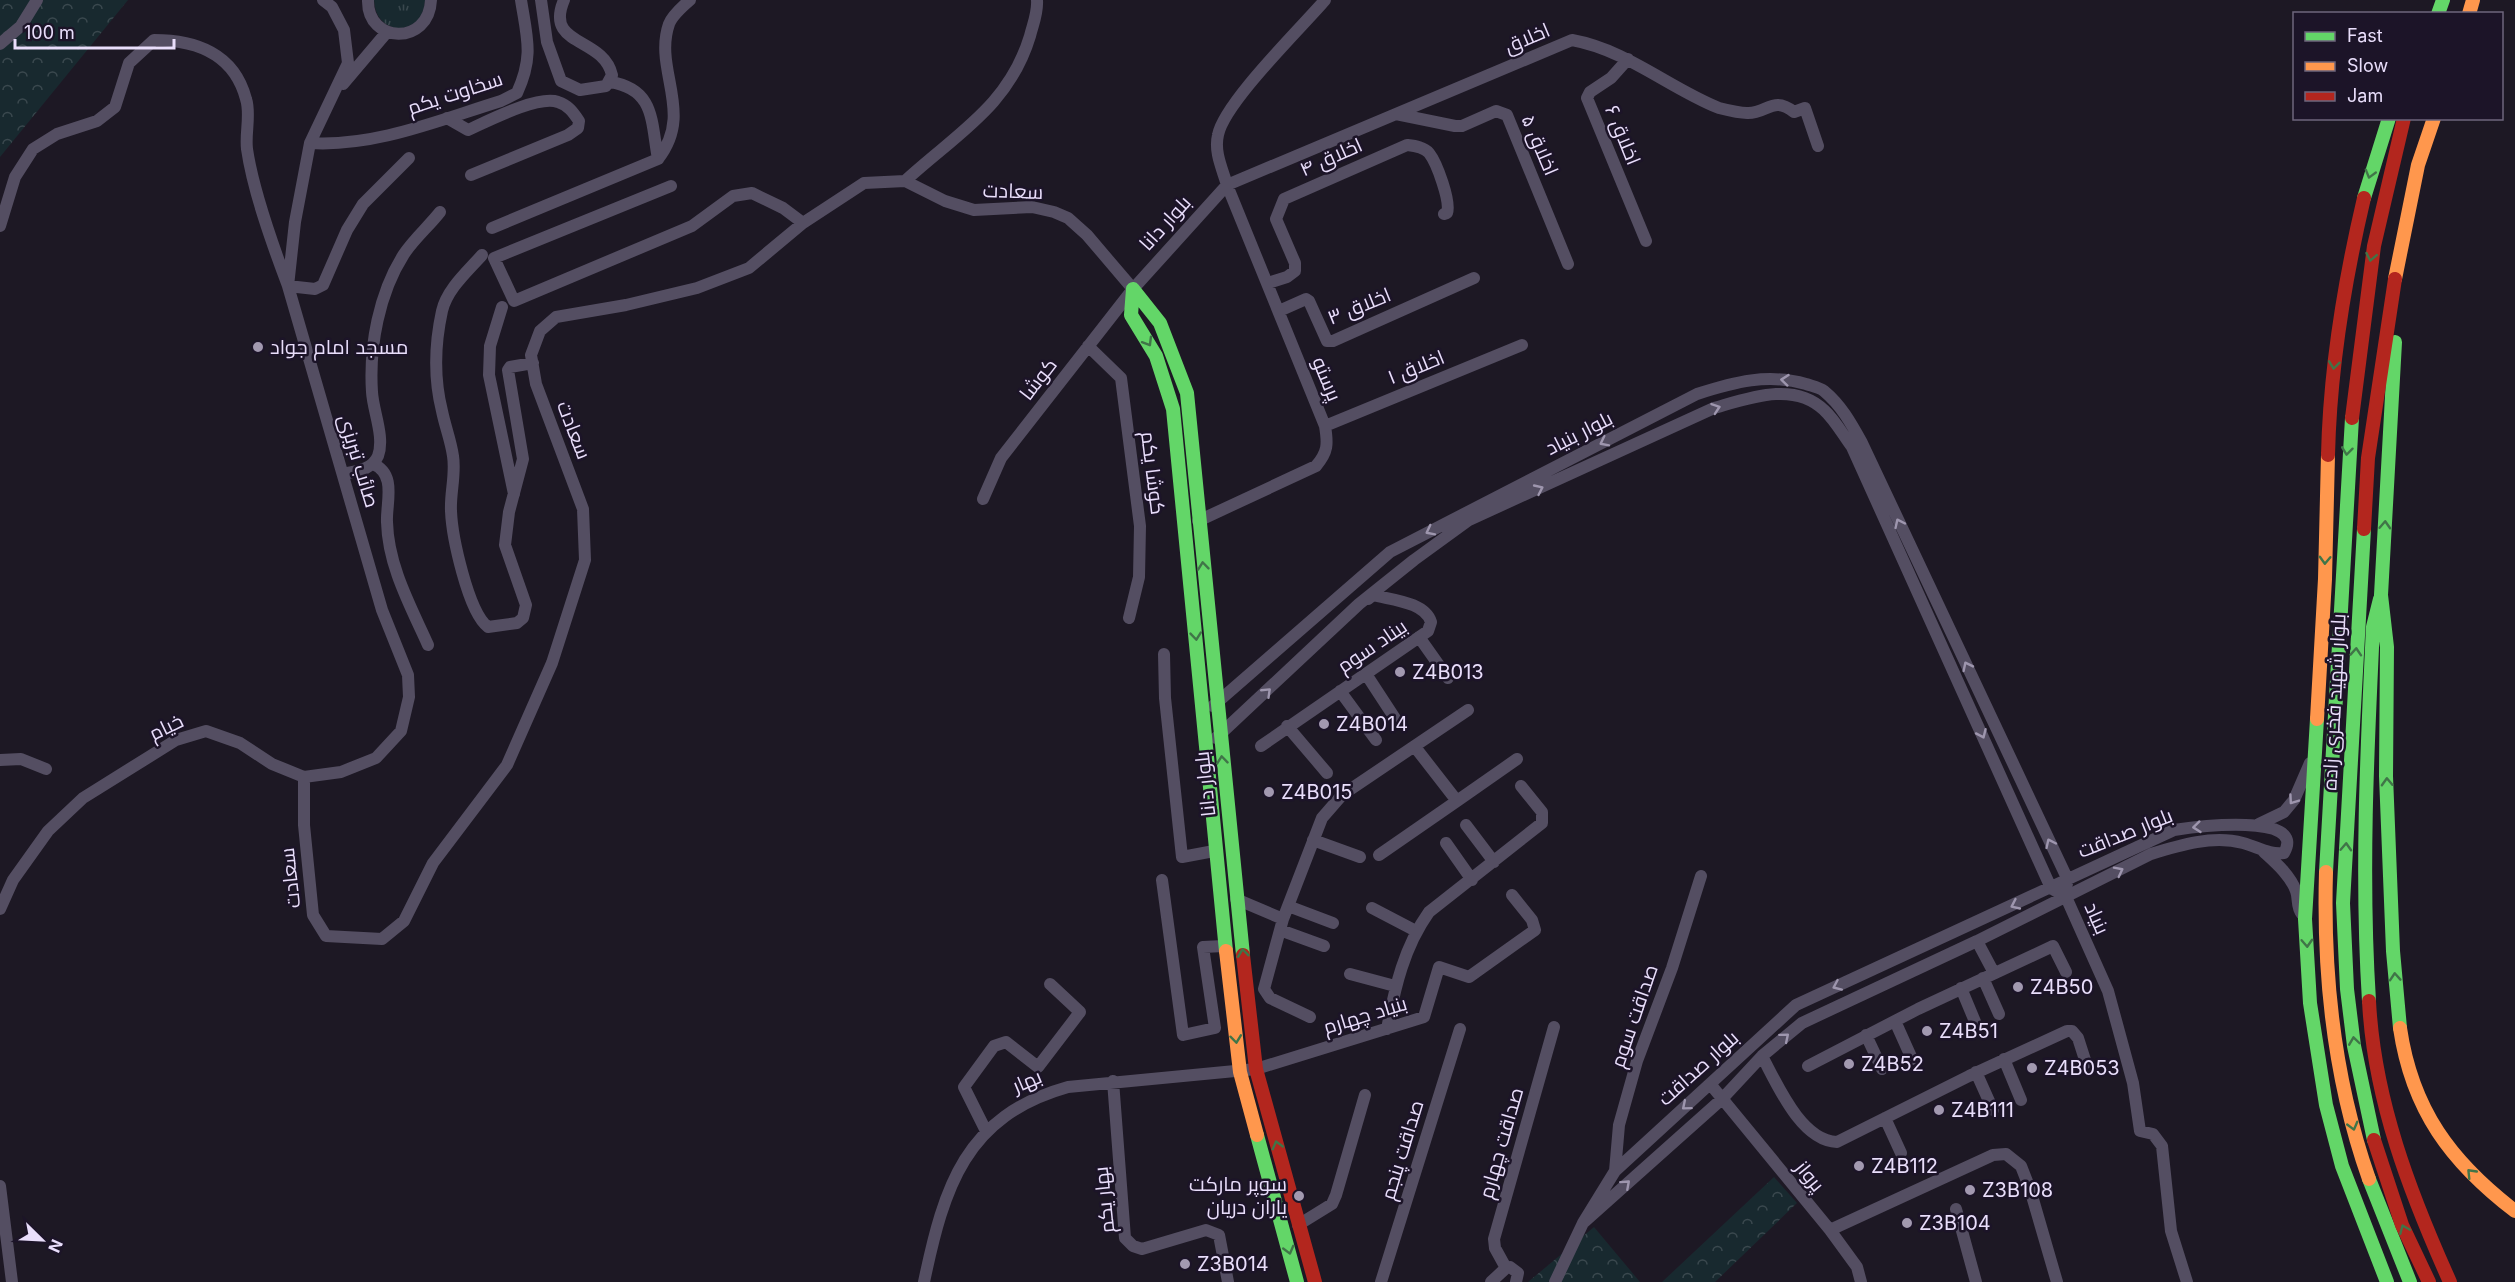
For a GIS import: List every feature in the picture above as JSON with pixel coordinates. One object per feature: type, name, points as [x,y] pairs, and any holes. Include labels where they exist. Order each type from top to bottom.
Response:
[{"type":"main road","points":[[2387,1282],[2342,1166],[2326,1105],[2310,1003],[2305,919],[2325,579],[2329,407],[2345,277],[2366,188],[2388,120]]},
{"type":"main road","name":"بلوار شهید فخری زاده","points":[[2403,120],[2385,183],[2368,271],[2346,463],[2325,890],[2328,975],[2335,1043],[2346,1100],[2364,1168],[2391,1242],[2410,1282]]},
{"type":"main road","name":"بلوار شهید فخری زاده","points":[[2429,1282],[2402,1225],[2373,1138],[2354,1046],[2347,989],[2343,903],[2368,458],[2389,311],[2418,165],[2433,120]]},
{"type":"main road","points":[[2399,264],[2381,595],[2373,627],[2364,817],[2364,923],[2370,1026],[2385,1111],[2415,1203],[2450,1282]]},
{"type":"main road","name":"بلوار دانا","points":[[1132,289],[1144,298],[1173,353],[1187,393],[1236,899],[1256,1069],[1298,1225],[1316,1282]]},
{"type":"main road","name":"بلوار دانا","points":[[1132,289],[1131,315],[1156,356],[1173,409],[1204,710],[1214,851],[1240,1072],[1297,1282]]},
{"type":"main road","points":[[2381,595],[2387,625],[2386,777],[2395,981],[2410,1077],[2427,1116],[2447,1146],[2475,1177],[2515,1211]]},
{"type":"street","points":[[0,44],[21,26],[37,0]]},
{"type":"street","points":[[323,0],[332,8],[344,30],[348,63],[335,94]]},
{"type":"street","points":[[368,0],[373,21],[387,32],[409,33],[419,28],[426,20],[431,0]]},
{"type":"street","name":"سخاوت یکم","points":[[310,143],[332,145],[368,141],[501,101],[517,93],[529,63],[529,46],[521,0]]},
{"type":"street","points":[[541,0],[547,42],[561,81],[580,90],[606,86],[612,75],[607,60],[562,31],[559,21],[564,0]]},
{"type":"street","points":[[492,228],[658,159],[668,147],[675,125],[666,40],[669,22],[690,0]]},
{"type":"street","points":[[905,181],[989,108],[1009,85],[1024,55],[1038,10],[1037,0]]},
{"type":"street","name":"پرستو","points":[[1198,521],[1316,466],[1325,456],[1328,444],[1325,426],[1227,184],[1216,149],[1222,121],[1232,105],[1325,0]]},
{"type":"street","points":[[335,94],[387,32]]},
{"type":"street","points":[[0,226],[15,177],[33,149],[57,134],[97,121],[115,107],[129,63],[154,40],[190,42],[207,47],[232,71],[246,99],[248,149],[272,244],[288,286],[315,289],[323,285],[347,230],[363,204],[409,158]]},
{"type":"street","name":"اخلاق","points":[[1227,184],[1572,40],[1591,44],[1628,59],[1720,108],[1748,114],[1775,104],[1785,105],[1794,112],[1805,108],[1818,146]]},
{"type":"street","name":"اخلاق ۶","points":[[1628,59],[1611,78],[1590,92],[1587,98],[1646,241]]},
{"type":"street","points":[[610,82],[628,85],[640,93],[649,109],[658,159]]},
{"type":"street","name":"صائب تبریزی","points":[[304,777],[341,772],[376,758],[401,731],[409,697],[408,675],[382,610],[288,286],[295,222],[310,143],[335,94]]},
{"type":"street","points":[[447,117],[468,130],[542,100],[557,101],[570,108],[579,121],[578,128],[568,135],[471,175]]},
{"type":"street","name":"اخلاق ۵","points":[[1396,114],[1455,126],[1462,126],[1496,111],[1507,115],[1568,264]]},
{"type":"street","name":"اخلاق ۴","points":[[1268,282],[1287,277],[1295,271],[1295,263],[1276,219],[1284,200],[1407,145],[1416,146],[1428,152],[1436,165],[1449,206],[1447,213],[1444,214]]},
{"type":"street","name":"سعادت","points":[[304,777],[304,825],[313,915],[326,936],[382,939],[404,921],[433,863],[507,765],[552,663],[585,560],[583,509],[536,384],[531,355],[540,331],[556,317],[626,305],[697,288],[749,268],[803,222],[864,183],[905,181],[945,201],[974,210],[1032,207],[1068,218],[1087,234],[1132,289]]},
{"type":"street","name":"بلوار دانا","points":[[1132,289],[1227,184]]},
{"type":"street","points":[[671,186],[494,258],[514,301],[692,225],[733,196],[752,193],[783,207],[803,222]]},
{"type":"street","points":[[343,474],[362,470],[373,464],[379,454],[372,392],[377,321],[387,289],[405,254],[440,212]]},
{"type":"street","points":[[482,255],[457,283],[443,308],[437,340],[438,390],[453,456],[451,510],[455,541],[475,607],[483,623],[488,627],[517,623],[523,618],[526,605],[505,545],[523,459],[508,370],[510,367],[533,363]]},
{"type":"street","name":"اخلاق ۳","points":[[1279,311],[1306,299],[1328,341],[1333,341],[1474,278]]},
{"type":"street","name":"کوشا","points":[[983,499],[1001,458],[1132,289]]},
{"type":"street","points":[[502,307],[490,346],[489,375],[514,494]]},
{"type":"street","name":"اخلاق ۱","points":[[1325,426],[1522,345]]},
{"type":"street","name":"کوشا یکم","points":[[1088,346],[1121,378],[1140,526],[1139,577],[1129,618]]},
{"type":"street","name":"بلوار بنیاد","points":[[1204,710],[1217,704],[1390,552],[1698,394],[1734,382],[1766,378],[1796,381],[1822,389],[1844,411],[1862,442],[2067,879]]},
{"type":"street","name":"بلوار بنیاد","points":[[1206,741],[1220,736],[1359,604],[1469,520],[1714,408],[1752,397],[1794,393],[1823,409],[1852,447],[2051,888]]},
{"type":"street","points":[[373,464],[384,472],[388,485],[390,499],[387,522],[398,578],[428,645]]},
{"type":"street","name":"بیناد سوم","points":[[1261,746],[1428,631],[1431,622],[1429,614],[1418,607],[1373,595],[1359,604]]},
{"type":"street","points":[[1419,637],[1448,678]]},
{"type":"street","points":[[1164,654],[1165,698],[1182,857],[1214,851]]},
{"type":"street","points":[[1366,674],[1398,723]]},
{"type":"street","points":[[1340,691],[1376,740]]},
{"type":"street","points":[[1310,1017],[1265,993],[1281,925],[1322,818],[1342,795],[1468,710]]},
{"type":"street","points":[[1287,726],[1327,773]]},
{"type":"street","name":"خیام","points":[[0,909],[13,880],[48,831],[83,798],[176,740],[206,730],[240,743],[272,764],[304,777]]},
{"type":"street","points":[[1414,747],[1457,801]]},
{"type":"street","points":[[0,760],[21,759],[46,768]]},
{"type":"street","points":[[1379,855],[1517,759]]},
{"type":"street","points":[[2255,826],[2269,822],[2284,812],[2294,801],[2313,759]]},
{"type":"street","points":[[1387,1029],[1395,986],[1416,931],[1429,912],[1542,823],[1542,812],[1521,786]]},
{"type":"street","points":[[1466,825],[1494,862]]},
{"type":"street","name":"بلوار صداقت","points":[[1554,1282],[1583,1223],[1615,1171],[1796,1005],[2175,830],[2201,826],[2255,826],[2285,832],[2288,840],[2284,853],[2275,854],[2243,843],[2219,841],[2176,846],[2151,854],[1977,941],[1802,1023],[1762,1056],[1722,1099],[1583,1223]]},
{"type":"street","points":[[1313,840],[1360,857]]},
{"type":"street","points":[[1446,843],[1472,880]]},
{"type":"street","points":[[2261,850],[2288,877],[2296,892],[2298,909],[2305,919]]},
{"type":"street","name":"صداقت سوم","points":[[1615,1171],[1619,1125],[1637,1061],[1672,968],[1701,876]]},
{"type":"street","points":[[2066,897],[2067,879]]},
{"type":"street","points":[[1162,880],[1183,1035],[1215,1028],[1203,947],[1224,946]]},
{"type":"street","name":"بنیاد","points":[[2051,888],[2066,897],[2108,992],[2133,1083],[2140,1131],[2153,1134],[2162,1146],[2171,1231],[2187,1282]]},
{"type":"street","name":"بنیاد چهارم","points":[[1256,1069],[1424,1017],[1439,968],[1469,977],[1531,934],[1536,925],[1512,895]]},
{"type":"street","points":[[1236,899],[1324,946]]},
{"type":"street","points":[[1288,906],[1333,924]]},
{"type":"street","points":[[1372,908],[1416,931]]},
{"type":"street","points":[[1977,941],[1999,1014]]},
{"type":"street","points":[[1808,1066],[1961,988],[2053,946],[2066,972]]},
{"type":"street","points":[[1350,974],[1395,986]]},
{"type":"street","points":[[986,1131],[964,1087],[994,1046],[1006,1042],[1038,1067],[1080,1012],[1050,984]]},
{"type":"street","points":[[1961,988],[1976,1024]]},
{"type":"street","points":[[1895,1021],[1912,1059]]},
{"type":"street","name":"صداقت چهارم","points":[[1506,1268],[1495,1248],[1494,1239],[1554,1027]]},
{"type":"street","name":"صداقت پنجم","points":[[1381,1282],[1460,1029]]},
{"type":"street","points":[[1762,1056],[1788,1103],[1808,1128],[1822,1139],[1837,1142],[1976,1072],[2072,1031],[2078,1038],[2086,1064]]},
{"type":"street","points":[[1866,1035],[1882,1069]]},
{"type":"street","points":[[2004,1059],[2021,1100]]},
{"type":"street","name":"بهار","points":[[924,1282],[946,1195],[964,1160],[986,1131],[1013,1108],[1040,1095],[1068,1087],[1256,1069]]},
{"type":"street","points":[[1976,1072],[1994,1110]]},
{"type":"street","name":"بهار یکم","points":[[1113,1081],[1125,1238],[1133,1246],[1143,1249],[1206,1230],[1213,1230],[1219,1235],[1228,1282]]},
{"type":"street","name":"پرواز","points":[[1711,1085],[1830,1230],[1857,1267],[1861,1282]]},
{"type":"street","points":[[1298,1225],[1332,1204],[1365,1095]]},
{"type":"street","points":[[1885,1118],[1901,1153]]},
{"type":"street","points":[[1830,1230],[1993,1155],[2006,1154],[2020,1166],[2030,1189],[2058,1282]]},
{"type":"street","points":[[0,1186],[12,1282]]},
{"type":"street","points":[[1956,1209],[1976,1282]]},
{"type":"street","points":[[1491,1282],[1506,1268],[1515,1269],[1518,1273],[1516,1282]]},
{"type":"green space","points":[[0,0],[128,0],[0,157]]},
{"type":"green space","points":[[374,0],[425,0],[418,20],[410,26],[399,29],[388,26],[381,20]]},
{"type":"green space","points":[[1774,1177],[1797,1203],[1715,1282],[1662,1282]]},
{"type":"green space","points":[[1594,1227],[1640,1282],[1528,1282]]},
{"type":"traffic: fast","points":[[2439,12],[2443,0]]},
{"type":"traffic: fast","points":[[2364,198],[2388,120]]},
{"type":"traffic: fast","points":[[1133,289],[1160,323],[1187,393],[1243,955]]},
{"type":"traffic: fast","points":[[1133,289],[1131,315],[1156,356],[1173,409],[1226,951]]},
{"type":"traffic: fast","points":[[2395,342],[2381,595],[2387,647],[2386,776],[2393,951],[2400,1028]]},
{"type":"traffic: fast","points":[[2326,872],[2352,418]]},
{"type":"traffic: fast","points":[[2364,529],[2343,903],[2347,989],[2354,1046],[2374,1140]]},
{"type":"traffic: fast","points":[[2369,1001],[2365,907],[2367,767],[2373,627],[2380,599]]},
{"type":"traffic: fast","points":[[2317,719],[2305,919],[2310,1003],[2326,1105],[2342,1166],[2387,1282]]},
{"type":"traffic: fast","points":[[1257,1135],[1297,1282]]},
{"type":"traffic: fast","points":[[2369,1179],[2410,1282]]},
{"type":"traffic: slow","points":[[2470,12],[2473,0]]},
{"type":"traffic: slow","points":[[2395,279],[2418,165],[2433,120]]},
{"type":"traffic: slow","points":[[2317,719],[2325,579],[2328,455]]},
{"type":"traffic: slow","points":[[2326,872],[2327,950],[2333,1027],[2347,1104],[2369,1179]]},
{"type":"traffic: slow","points":[[1226,951],[1240,1072],[1257,1135]]},
{"type":"traffic: slow","points":[[2400,1028],[2414,1084],[2438,1132],[2472,1173],[2515,1211]]},
{"type":"traffic: jam","points":[[2352,418],[2374,246],[2404,120]]},
{"type":"traffic: jam","points":[[2328,455],[2329,422],[2339,326],[2364,198]]},
{"type":"traffic: jam","points":[[2364,529],[2368,458],[2395,279]]},
{"type":"traffic: jam","points":[[1243,955],[1256,1069],[1315,1282]]},
{"type":"traffic: jam","points":[[2369,1001],[2378,1074],[2396,1145],[2421,1214],[2450,1282]]},
{"type":"traffic: jam","points":[[2374,1140],[2402,1225],[2429,1282]]},
{"type":"place","name":"مسجد امام جواد","points":[[258,347]]},
{"type":"place","name":"Z4B013","points":[[1400,672]]},
{"type":"place","name":"Z4B014","points":[[1324,724]]},
{"type":"place","name":"Z4B015","points":[[1269,792]]},
{"type":"place","name":"Z4B50","points":[[2018,987]]},
{"type":"place","name":"Z4B51","points":[[1927,1031]]},
{"type":"place","name":"Z4B52","points":[[1849,1064]]},
{"type":"place","name":"Z4B053","points":[[2032,1068]]},
{"type":"place","name":"Z4B111","points":[[1939,1110]]},
{"type":"place","name":"Z4B112","points":[[1859,1166]]},
{"type":"place","name":"Z3B108","points":[[1970,1190]]},
{"type":"place","name":"سوپر مارکت یاران دریان","points":[[1299,1196]]},
{"type":"place","name":"Z3B104","points":[[1907,1223]]},
{"type":"place","name":"Z3B014","points":[[1185,1264]]}]
